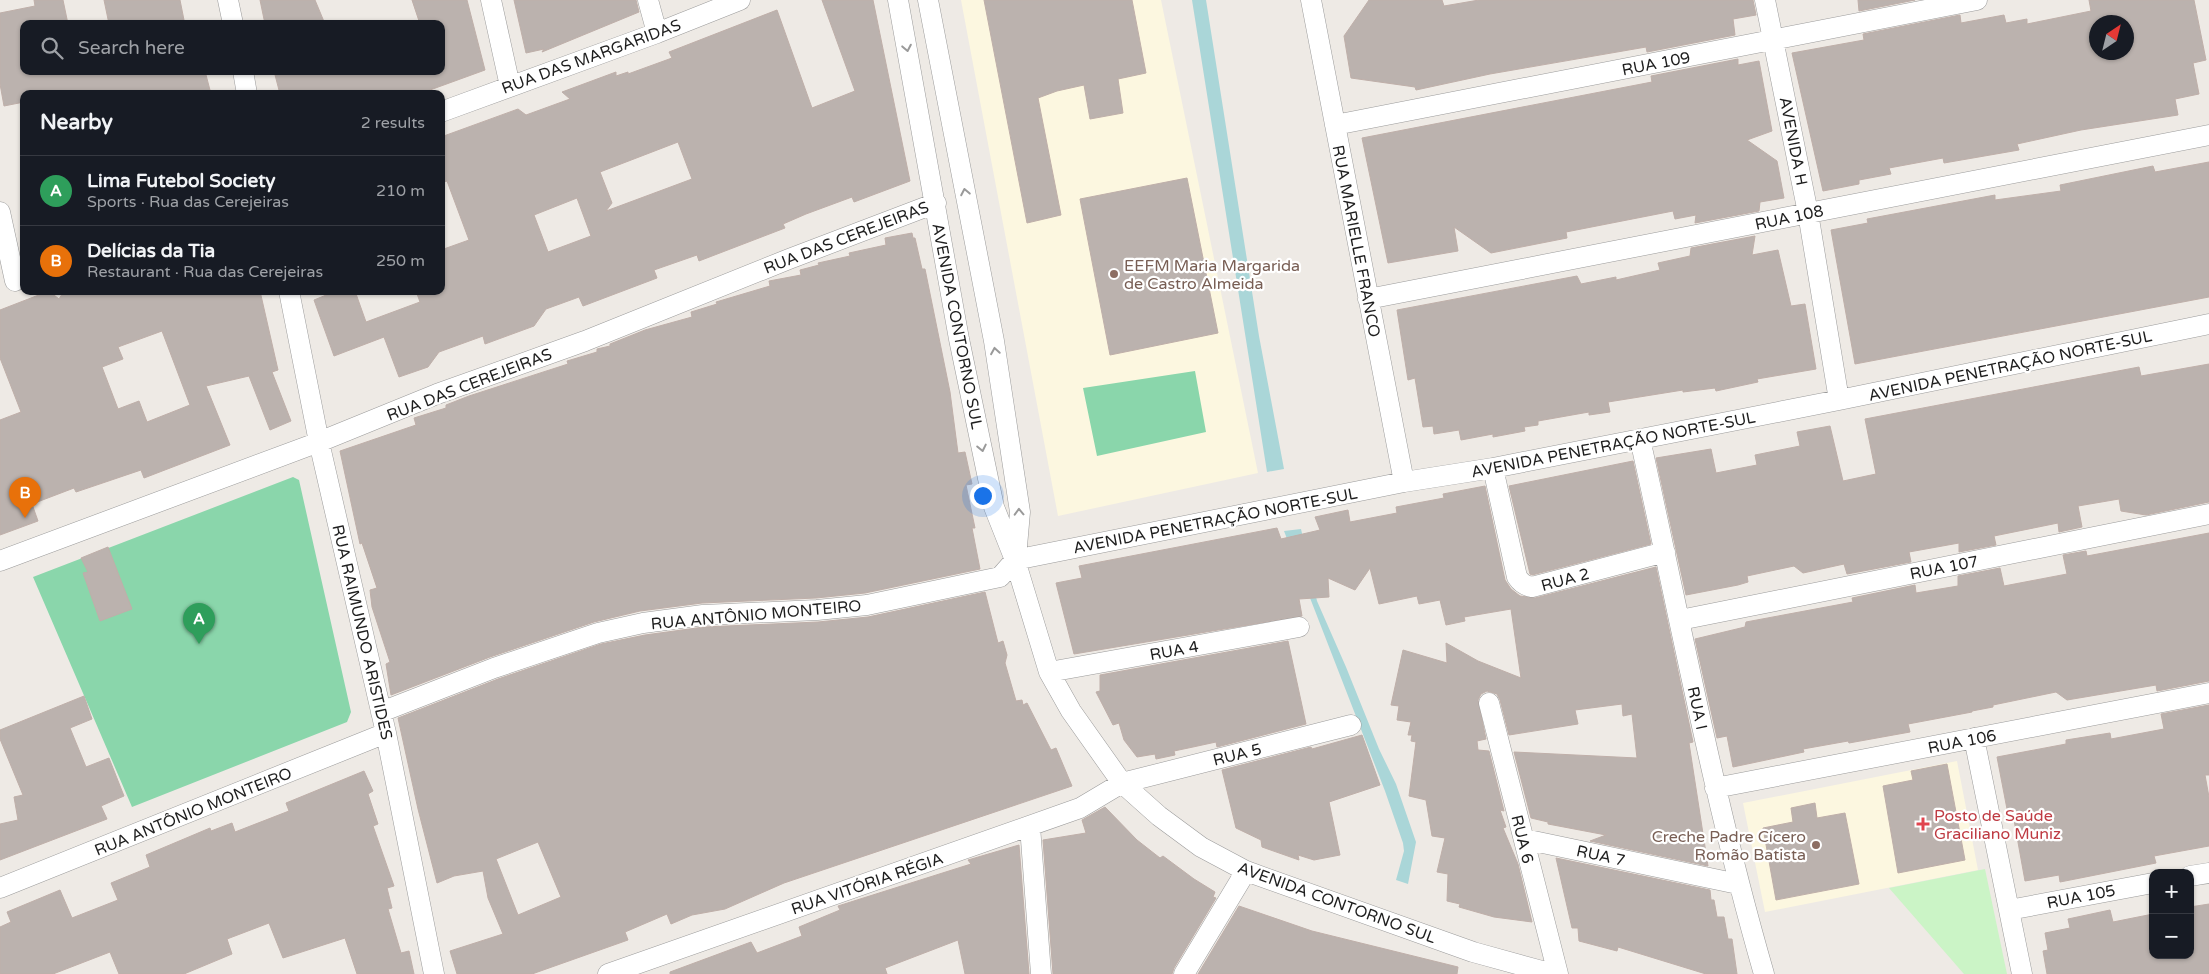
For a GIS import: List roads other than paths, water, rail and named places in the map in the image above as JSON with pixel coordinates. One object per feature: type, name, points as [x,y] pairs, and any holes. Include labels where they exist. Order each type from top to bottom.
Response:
[{"type":"street","points":[[228,0],[232,20]]},
{"type":"street","points":[[491,0],[510,86]]},
{"type":"street","points":[[648,0],[657,33]]},
{"type":"street","name":"RUA DAS MARGARIDAS","points":[[445,110],[657,33],[740,0]]},
{"type":"street","name":"AVENIDA CONTORNO SUL","points":[[898,0],[959,339],[994,507],[1015,560],[1049,672],[1071,711],[1122,783],[1160,816],[1201,847],[1246,871],[1474,952],[1553,974]]},
{"type":"street","name":"AVENIDA CONTORNO SUL","points":[[928,0],[994,341],[1020,512],[1015,560]]},
{"type":"street","name":"RUA MARIELLE FRANCO","points":[[1311,0],[1404,482]]},
{"type":"street","name":"AVENIDA H","points":[[1765,0],[1808,213],[1839,400]]},
{"type":"street","name":"RUA 109","points":[[1335,125],[1977,0]]},
{"type":"street","points":[[244,75],[247,90]]},
{"type":"street","name":"RUA 108","points":[[1368,299],[2209,135]]},
{"type":"street","name":"RUA DAS CEREJEIRAS","points":[[0,561],[319,442],[437,394],[585,341],[788,258],[936,203]]},
{"type":"street","points":[[0,212],[13,282]]},
{"type":"street","name":"RUA RAIMUNDO ARISTIDES","points":[[290,295],[319,442],[386,733],[434,974]]},
{"type":"street","name":"AVENIDA PENETRAÇÃO NORTE-SUL","points":[[1015,560],[1404,482],[1493,468],[1640,440],[2209,324]]},
{"type":"street","name":"RUA I","points":[[1640,440],[1715,788],[1738,884],[1764,974]]},
{"type":"street","name":"RUA 2","points":[[1493,468],[1517,577],[1527,586],[1532,587],[1665,552]]},
{"type":"street","name":"RUA 107","points":[[1680,620],[2209,514]]},
{"type":"street","name":"RUA ANTÔNIO MONTEIRO","points":[[381,712],[530,655],[598,633],[643,623],[702,615],[817,610],[867,604],[1000,578],[1015,560]]},
{"type":"street","name":"RUA 4","points":[[1049,672],[1299,627]]},
{"type":"street","name":"RUA 106","points":[[1715,788],[2209,693]]},
{"type":"street","name":"RUA 6","points":[[1489,703],[1558,974]]},
{"type":"street","name":"RUA 5","points":[[1122,783],[1351,725]]},
{"type":"street","name":"RUA ANTÔNIO MONTEIRO","points":[[0,888],[386,733]]},
{"type":"street","points":[[1974,738],[2022,974]]},
{"type":"street","name":"RUA VITÓRIA RÉGIA","points":[[608,974],[1080,808],[1122,783]]},
{"type":"street","points":[[1030,826],[1041,974]]},
{"type":"street","name":"RUA 7","points":[[1524,839],[1738,884]]},
{"type":"street","points":[[1184,974],[1246,871]]},
{"type":"street","points":[[2194,875],[2209,872]]},
{"type":"street","name":"RUA 105","points":[[2009,910],[2149,884]]},
{"type":"water","points":[[1192,0],[1206,0],[1259,336],[1284,469],[1267,472]]},
{"type":"water","points":[[1301,529],[1317,601],[1379,749],[1396,784],[1416,842],[1408,884],[1396,880],[1404,851],[1403,843],[1385,791],[1284,531]]},
{"type":"place","name":"EEFM Maria Margarida de Castro Almeida","points":[[1114,274]]},
{"type":"place","name":"Delícias da Tia","points":[[25,518]]},
{"type":"place","name":"Lima Futebol Society","points":[[199,644]]},
{"type":"place","name":"Posto de Saúde Graciliano Muniz","points":[[1923,824]]},
{"type":"place","name":"Creche Padre Cícero Romão Batista","points":[[1816,845]]}]
